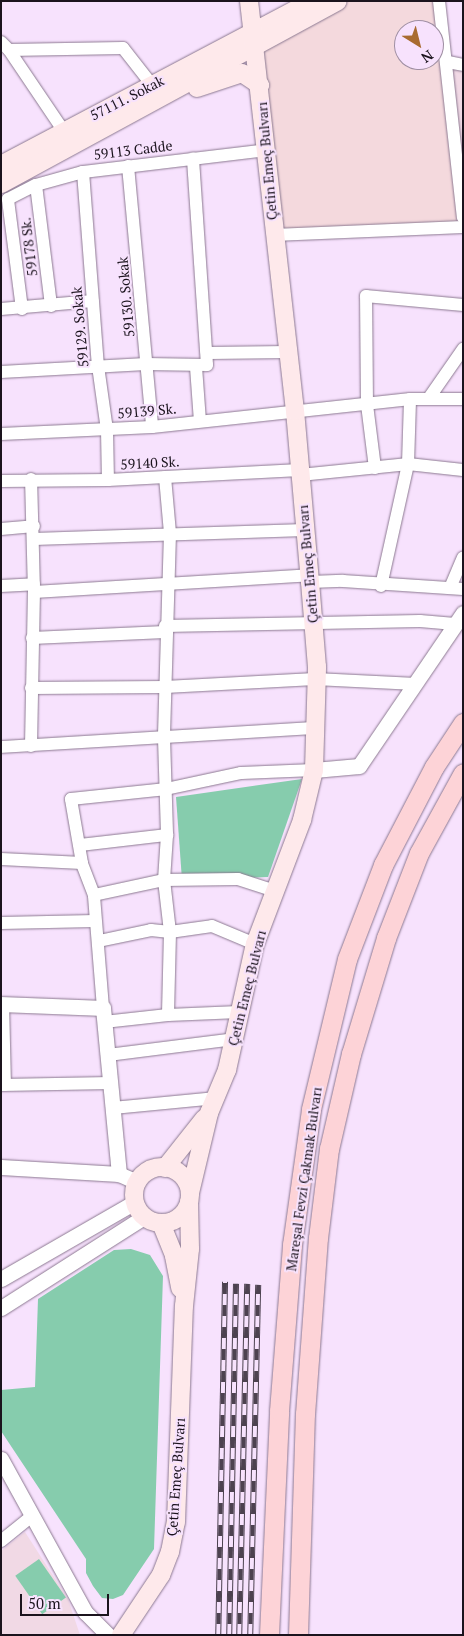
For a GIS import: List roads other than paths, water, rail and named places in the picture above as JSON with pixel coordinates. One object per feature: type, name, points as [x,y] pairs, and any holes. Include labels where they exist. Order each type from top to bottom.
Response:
[{"type":"main road","name":"Çetin Emeç Bulvarı","points":[[121,1635],[160,1575],[170,1552],[176,1522],[184,1306],[190,1249],[189,1198],[213,1105],[234,1039],[255,944],[302,820],[314,770],[315,679],[310,578],[295,412],[274,235],[260,85],[249,1]]},
{"type":"main road","points":[[254,39],[312,1]]},
{"type":"main road","points":[[4,191],[155,92],[254,39],[338,1]]},
{"type":"main road","points":[[155,92],[242,73],[260,85]]},
{"type":"main road","name":"57111. Sokak","points":[[1,165],[63,130],[155,92]]},
{"type":"main road","name":"Mareşal Fevzi Çakmak Bulvarı","points":[[270,1635],[279,1411],[292,1245],[312,1109],[347,959],[383,865],[434,767],[463,723]]},
{"type":"main road","name":"Mareşal Fevzi Çakmak Bulvarı","points":[[298,1635],[305,1414],[318,1238],[329,1150],[351,1054],[386,938],[419,853],[463,773]]},
{"type":"main road","name":"Çetin Emeç Bulvarı","points":[[165,1168],[213,1105]]},
{"type":"main road","points":[[165,1168],[182,1176],[189,1198],[178,1218],[152,1220],[135,1202],[138,1182],[149,1170],[165,1168]]},
{"type":"main road","name":"Çetin Emeç Bulvarı","points":[[152,1220],[174,1256],[184,1306]]},
{"type":"street","points":[[439,1],[448,62],[463,218]]},
{"type":"street","points":[[5,46],[123,48],[155,92]]},
{"type":"street","points":[[5,46],[63,130]]},
{"type":"street","points":[[448,62],[463,65]]},
{"type":"street","name":"59113 Cadde","points":[[4,191],[36,185],[83,172],[267,150]]},
{"type":"street","points":[[1,372],[146,364],[196,367],[207,365],[209,353],[193,158]]},
{"type":"street","name":"59130. Sokak","points":[[128,166],[152,427]]},
{"type":"street","name":"59129. Sokak","points":[[83,172],[98,366],[107,430],[108,480]]},
{"type":"street","name":"59178 Sk.","points":[[36,185],[51,306]]},
{"type":"street","points":[[4,191],[22,308]]},
{"type":"street","points":[[274,235],[463,227]]},
{"type":"street","points":[[376,468],[368,405],[366,296],[463,305]]},
{"type":"street","points":[[1,309],[93,301]]},
{"type":"street","points":[[430,398],[463,349]]},
{"type":"street","points":[[209,353],[288,352]]},
{"type":"street","points":[[196,367],[200,421]]},
{"type":"street","points":[[381,586],[408,464],[410,399]]},
{"type":"street","name":"59139 Sk.","points":[[1,434],[152,427],[410,399],[463,399]]},
{"type":"street","name":"59140 Sk.","points":[[1,481],[31,479],[108,480],[300,472],[376,468],[408,464],[463,470]]},
{"type":"street","points":[[165,477],[170,533],[165,629],[164,738],[167,835],[164,880],[170,932],[168,1015]]},
{"type":"street","points":[[31,479],[34,533],[31,746]]},
{"type":"street","points":[[1,529],[34,533],[170,533],[305,530]]},
{"type":"street","points":[[1,586],[34,588],[310,578],[381,586],[456,589],[463,558]]},
{"type":"street","points":[[32,638],[165,629],[420,621],[459,618]]},
{"type":"street","points":[[119,1174],[94,895],[82,862],[72,799],[166,789],[241,773],[359,766],[459,618]]},
{"type":"street","points":[[31,688],[165,687],[315,679],[416,684]]},
{"type":"street","points":[[1,748],[315,728]]},
{"type":"street","points":[[80,845],[167,835]]},
{"type":"street","points":[[1,859],[82,862]]},
{"type":"street","points":[[94,895],[164,880],[238,879],[275,891]]},
{"type":"street","points":[[1,922],[95,920]]},
{"type":"street","points":[[98,942],[151,930],[170,932],[212,926],[255,944]]},
{"type":"street","points":[[111,1083],[3,1085],[2,1004],[104,1015],[240,1012]]},
{"type":"street","points":[[108,1055],[234,1039]]},
{"type":"street","points":[[113,1108],[213,1105]]},
{"type":"street","points":[[1,1167],[119,1174],[138,1182]]},
{"type":"street","points":[[1,1279],[135,1202]]},
{"type":"street","points":[[1,1308],[152,1220]]},
{"type":"street","points":[[1,1459],[85,1612],[108,1635]]},
{"type":"street","points":[[1,1541],[32,1516]]},
{"type":"railway","points":[[218,1635],[225,1282]]},
{"type":"railway","points":[[229,1635],[236,1284]]},
{"type":"railway","points":[[239,1635],[247,1284]]},
{"type":"railway","points":[[250,1635],[258,1285]]}]
